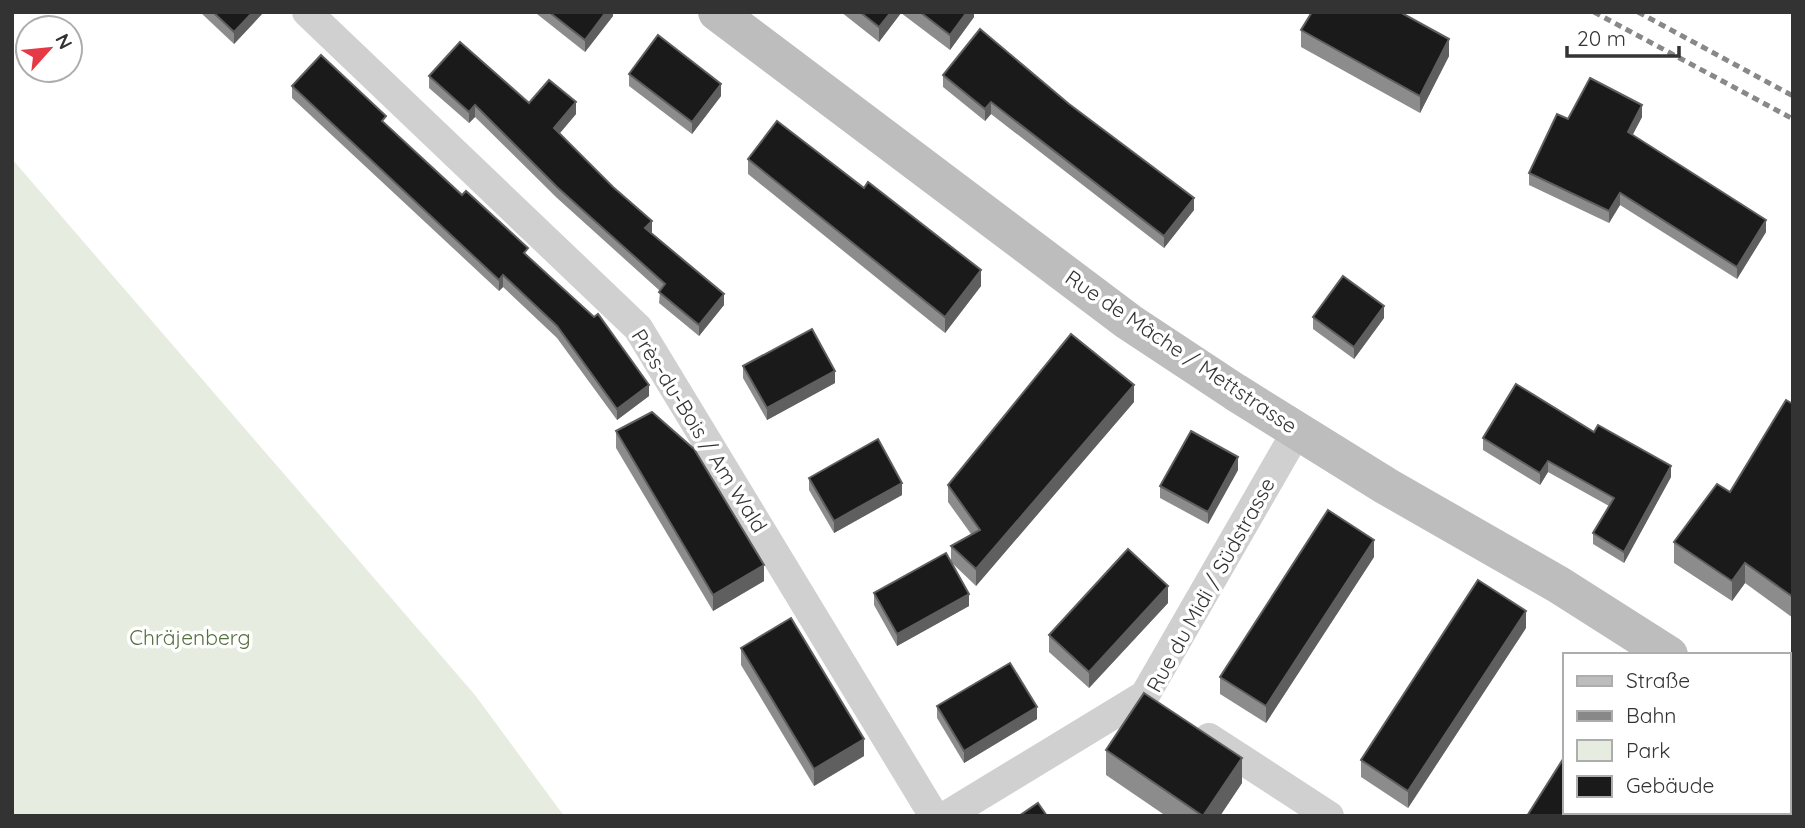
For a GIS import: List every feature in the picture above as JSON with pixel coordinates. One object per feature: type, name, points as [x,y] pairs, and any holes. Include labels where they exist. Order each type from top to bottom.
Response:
[{"type":"main road","name":"Rue de Mâche / Mettstrasse","points":[[717,12],[1129,321],[1297,431],[1425,510],[1559,585],[1666,653]]},
{"type":"street","name":"Près-du-Bois / Am Wald","points":[[307,12],[638,328],[934,816]]},
{"type":"street","name":"Rue du Midi / Südstrasse","points":[[1168,710],[1297,431]]},
{"type":"street","points":[[946,816],[1168,710],[1329,816]]},
{"type":"green space","name":"Chräjenberg","points":[[12,159],[475,695],[564,816],[12,816]]},
{"type":"building","points":[[213,12],[253,12],[234,32]]},
{"type":"building","points":[[549,12],[606,12],[585,40]]},
{"type":"building","points":[[860,12],[891,12],[879,27]]},
{"type":"building","points":[[920,12],[967,12],[950,35]]},
{"type":"building","points":[[1312,12],[1400,12],[1449,39],[1420,96],[1301,30]]},
{"type":"building","points":[[980,29],[1069,104],[1194,198],[1164,236],[991,102],[985,109],[943,75]]},
{"type":"building","points":[[658,35],[721,84],[692,122],[629,74]]},
{"type":"building","points":[[460,42],[529,103],[549,80],[576,102],[554,128],[613,187],[652,221],[645,228],[724,294],[699,325],[659,292],[665,284],[557,187],[475,105],[469,112],[429,76]]},
{"type":"building","points":[[321,55],[386,116],[382,121],[462,195],[466,191],[528,248],[524,253],[594,317],[598,314],[649,385],[617,409],[557,326],[503,275],[499,280],[292,86]]},
{"type":"building","points":[[1590,78],[1642,105],[1628,132],[1766,220],[1737,267],[1620,193],[1609,211],[1529,173],[1557,114],[1568,119]]},
{"type":"building","points":[[777,121],[864,188],[868,182],[981,270],[945,317],[748,159]]},
{"type":"building","points":[[1343,276],[1384,306],[1354,347],[1313,317]]},
{"type":"building","points":[[812,329],[835,371],[767,408],[743,366]]},
{"type":"building","points":[[1071,334],[1134,385],[976,569],[951,546],[980,530],[948,485]]},
{"type":"building","points":[[1516,384],[1594,432],[1598,425],[1671,466],[1624,552],[1593,533],[1614,498],[1548,461],[1540,473],[1483,438]]},
{"type":"building","points":[[1786,400],[1793,404],[1793,597],[1745,563],[1732,581],[1674,542],[1717,484],[1730,492]]},
{"type":"building","points":[[652,412],[694,449],[764,565],[713,595],[616,431]]},
{"type":"building","points":[[1191,431],[1238,457],[1208,512],[1160,486]]},
{"type":"building","points":[[878,439],[902,483],[834,521],[809,478]]},
{"type":"building","points":[[1328,510],[1374,540],[1266,706],[1220,677]]},
{"type":"building","points":[[1128,549],[1168,586],[1089,672],[1049,635]]},
{"type":"building","points":[[946,553],[969,594],[897,634],[874,593]]},
{"type":"building","points":[[1478,580],[1526,611],[1408,791],[1361,760]]},
{"type":"building","points":[[791,618],[864,739],[814,769],[741,648]]},
{"type":"building","points":[[1010,663],[1037,707],[964,751],[937,706]]},
{"type":"building","points":[[1144,693],[1242,758],[1203,816],[1106,750]]},
{"type":"building","points":[[1563,759],[1563,814],[1596,814],[1595,816],[1527,816]]},
{"type":"building","points":[[1791,802],[1793,803],[1793,816],[1708,814],[1791,814]]},
{"type":"building","points":[[1038,803],[1047,816],[1019,816]]},
{"type":"railway","points":[[1594,12],[1793,119]]},
{"type":"railway","points":[[1638,12],[1793,96]]}]
